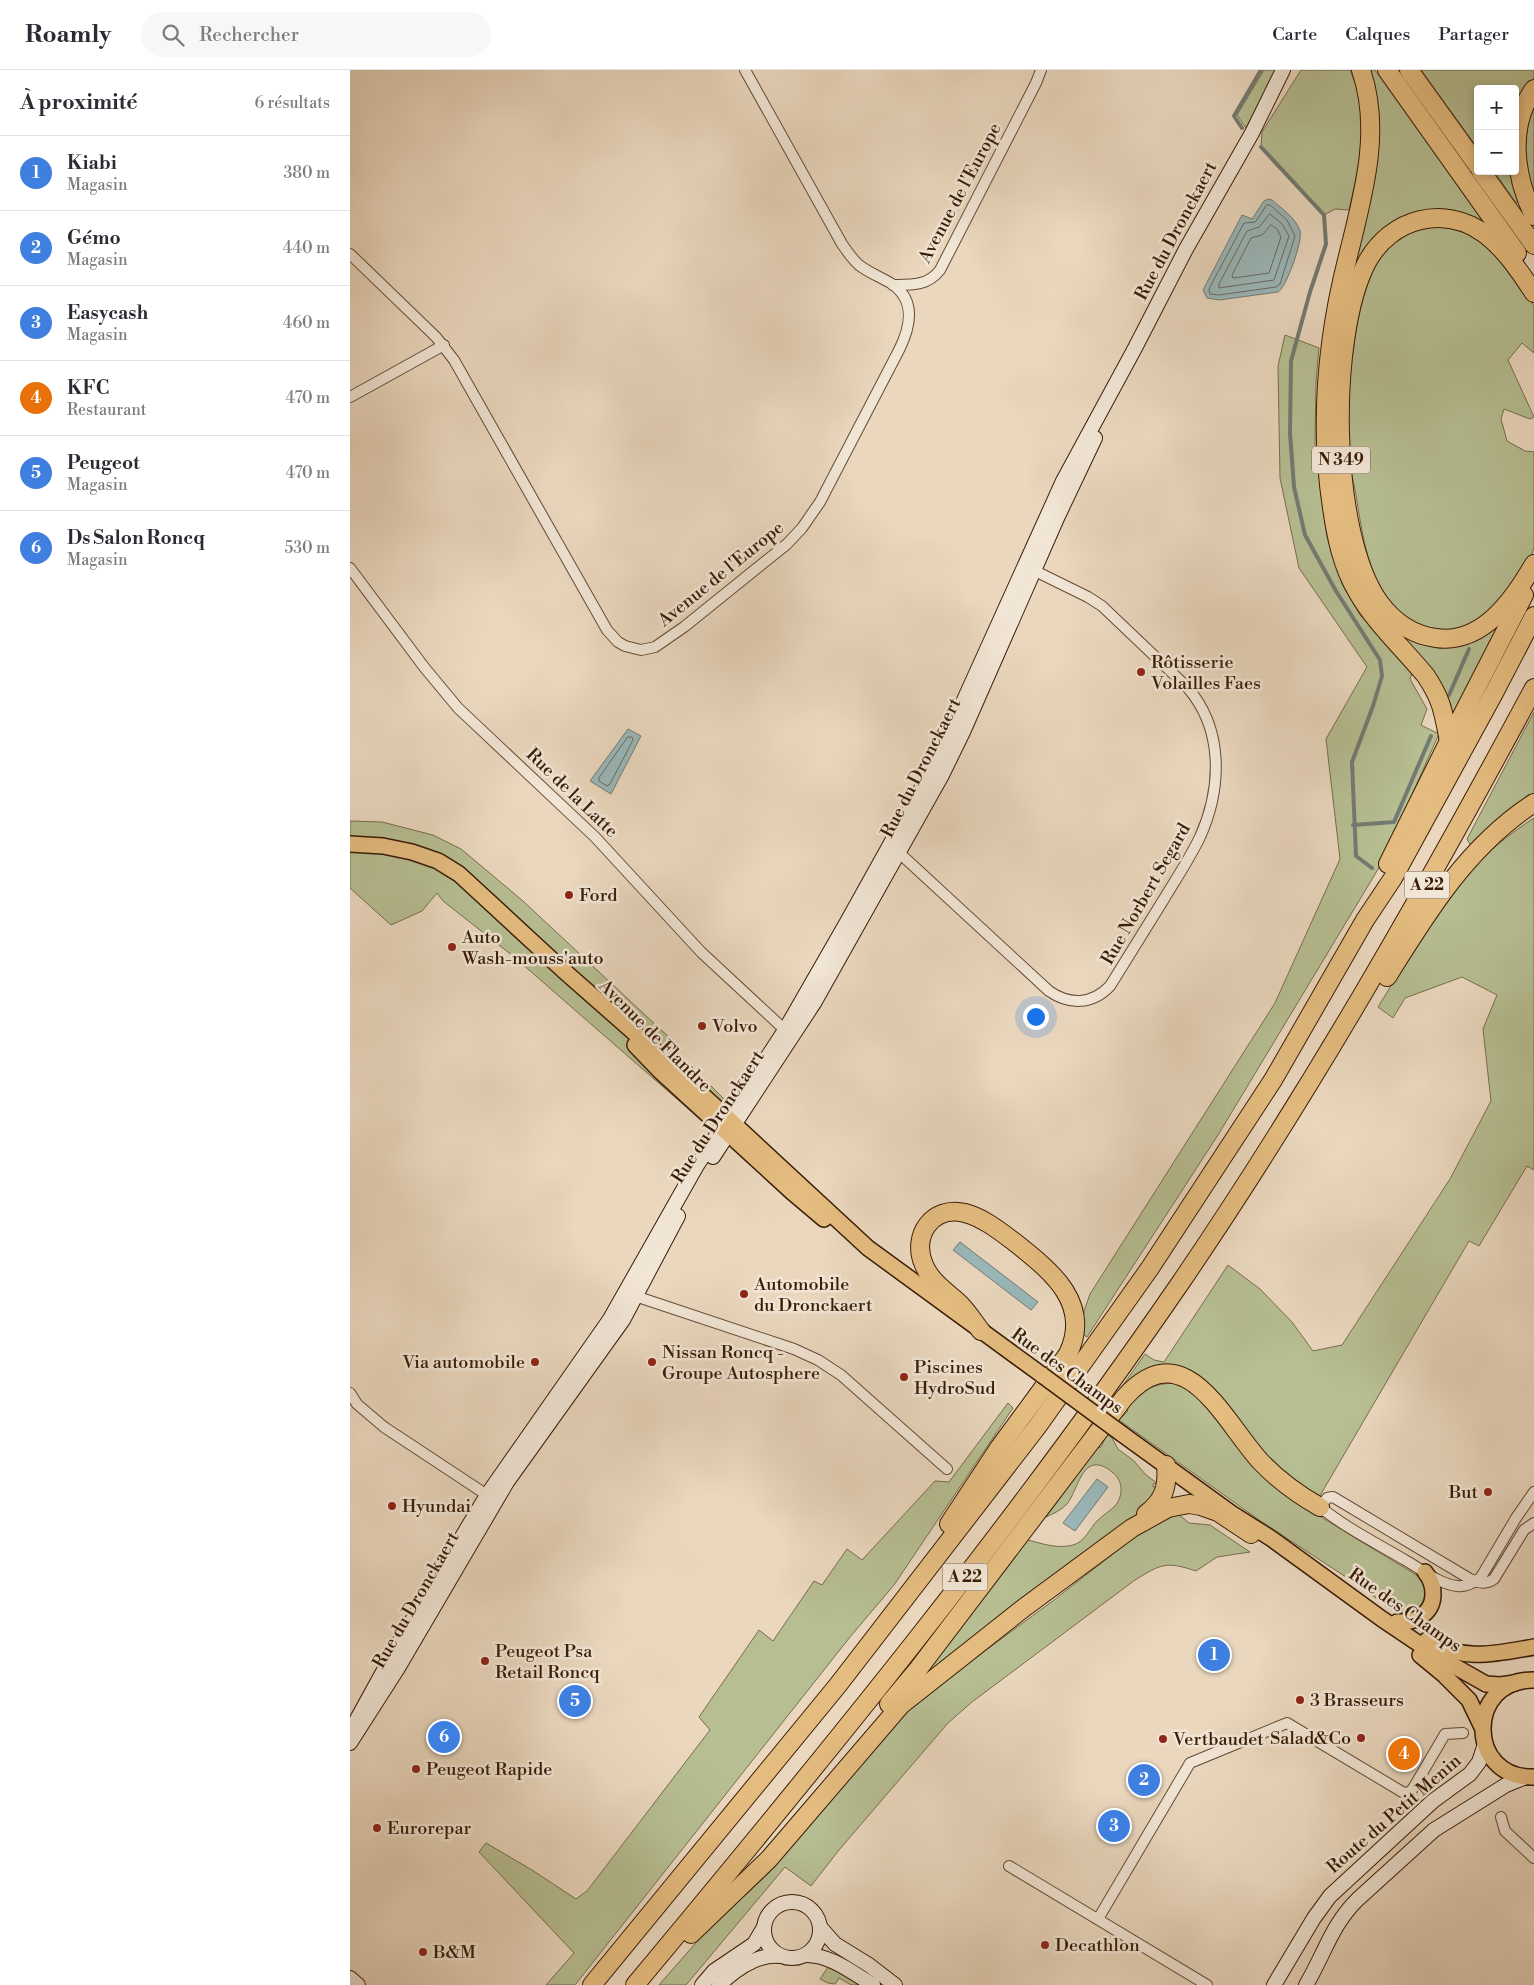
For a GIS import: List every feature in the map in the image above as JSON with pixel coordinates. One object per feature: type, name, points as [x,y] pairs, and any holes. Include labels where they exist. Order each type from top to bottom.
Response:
[{"type":"highway","points":[[1361,70],[1370,110],[1370,146],[1364,187],[1332,334],[1326,388],[1328,476],[1338,542],[1349,576],[1366,606],[1426,676],[1434,688],[1445,714],[1449,741]]},
{"type":"highway","points":[[1387,70],[1534,277]]},
{"type":"highway","points":[[1409,70],[1474,160]]},
{"type":"highway","points":[[1534,89],[1524,107],[1519,123],[1516,150],[1520,178],[1534,216]]},
{"type":"highway","points":[[1484,175],[1534,245]]},
{"type":"highway","name":"N 349","points":[[1534,293],[1498,246],[1485,234],[1465,223],[1442,217],[1427,218],[1404,225],[1391,233],[1380,242],[1371,255],[1356,293],[1345,343],[1339,418],[1348,513],[1360,563],[1379,601],[1398,622],[1410,631],[1427,637],[1441,639],[1464,635],[1489,622],[1504,610],[1515,596],[1534,564]]},
{"type":"highway","points":[[1365,920],[1389,862],[1534,576]]},
{"type":"highway","name":"A 22","points":[[592,1985],[838,1685],[1037,1427],[1150,1268],[1273,1080],[1365,920],[1393,878],[1534,616]]},
{"type":"highway","name":"A 22","points":[[636,1985],[850,1723],[1020,1506],[1178,1286],[1313,1078],[1411,914],[1534,688]]},
{"type":"highway","points":[[1313,1078],[1352,1032],[1420,925],[1454,876],[1489,838],[1534,803]]},
{"type":"highway","points":[[838,1685],[871,1629],[927,1556],[999,1448],[1068,1354],[1073,1340],[1075,1322],[1070,1300],[1055,1277],[1041,1263],[986,1222],[965,1213],[955,1212],[946,1214],[935,1218],[926,1226],[921,1234],[921,1259],[930,1276],[940,1288],[961,1305],[981,1331]]},
{"type":"highway","points":[[839,1777],[877,1720],[925,1660],[1124,1398],[1142,1381],[1154,1375],[1168,1373],[1180,1375],[1192,1381],[1210,1398],[1266,1468],[1320,1507]]},
{"type":"highway","points":[[636,1985],[666,1960],[712,1912],[755,1875],[901,1705],[1025,1607],[1132,1528],[1160,1502],[1166,1490],[1166,1465]]},
{"type":"highway","points":[[1132,1528],[1168,1508],[1189,1504],[1218,1512],[1251,1534]]},
{"type":"main road","name":"Rue du Dronckaert","points":[[1252,133],[1283,70]]},
{"type":"main road","name":"Rue du Dronckaert","points":[[728,1125],[814,1003],[947,740],[1029,568],[1063,481],[1186,249],[1252,133],[1293,70]]},
{"type":"main road","name":"Avenue de Flandre","points":[[350,844],[393,847],[430,857],[445,864],[466,880],[563,970],[661,1072],[728,1125]]},
{"type":"main road","name":"Rue du Dronckaert","points":[[350,1732],[401,1639],[487,1495],[595,1341],[631,1294],[681,1212],[728,1125],[894,848]]},
{"type":"main road","name":"Rue des Champs","points":[[728,1125],[803,1203],[838,1231],[881,1258],[1232,1513],[1272,1539],[1427,1650],[1481,1682],[1492,1686],[1534,1680]]},
{"type":"main road","name":"Rue du Dronckaert","points":[[350,1743],[398,1668],[507,1482],[616,1330],[631,1294]]},
{"type":"main road","name":"Rue des Champs","points":[[1232,1513],[1251,1534],[1417,1653],[1443,1674],[1469,1700],[1482,1727]]},
{"type":"main road","points":[[1397,1622],[1416,1619],[1429,1609],[1434,1592],[1431,1581],[1425,1572]]},
{"type":"main road","points":[[1365,1606],[1435,1644],[1463,1654],[1490,1655],[1534,1647]]},
{"type":"main road","points":[[1515,1683],[1502,1690],[1492,1700],[1485,1713],[1482,1727],[1485,1744],[1491,1756],[1500,1767],[1512,1774],[1530,1777]]},
{"type":"main road","name":"Route du Petit Menin","points":[[1274,1985],[1314,1918],[1336,1889],[1433,1801],[1470,1774],[1479,1762],[1485,1744]]},
{"type":"main road","points":[[1306,1985],[1338,1922],[1358,1899],[1434,1830],[1506,1785],[1530,1777]]},
{"type":"main road","points":[[702,1985],[719,1967],[754,1944],[767,1917],[775,1908],[792,1902],[809,1908],[816,1915],[820,1927],[832,1941],[869,1965],[895,1985]]},
{"type":"main road","points":[[764,1926],[767,1944],[781,1956]]},
{"type":"main road","points":[[805,1955],[816,1945],[820,1927]]},
{"type":"main road","points":[[719,1985],[732,1975],[762,1957],[769,1955],[793,1958],[805,1955],[816,1956],[826,1959],[873,1985]]},
{"type":"main road","points":[[350,1978],[358,1985]]},
{"type":"street","points":[[746,70],[847,252],[867,271],[894,285]]},
{"type":"street","name":"Avenue de l'Europe","points":[[894,285],[912,285],[926,282],[940,270],[1041,70]]},
{"type":"street","name":"Avenue de l'Europe","points":[[350,254],[444,345],[459,368],[603,624],[613,637],[625,646],[648,650],[676,633],[779,551],[795,536],[815,510],[907,333],[910,318],[908,304],[894,285]]},
{"type":"street","points":[[350,397],[444,345]]},
{"type":"street","name":"Rue de la Latte","points":[[350,568],[424,667],[458,708],[595,837],[701,952],[785,1030]]},
{"type":"street","name":"Rue Norbert Segard","points":[[894,848],[1050,991],[1063,1000],[1076,1002],[1098,997],[1110,986],[1199,838],[1211,806],[1215,785],[1216,762],[1212,731],[1198,702],[1187,687],[1102,606],[1088,597],[1029,568]]},
{"type":"street","points":[[631,1294],[790,1347],[818,1360],[842,1375],[947,1469]]},
{"type":"street","points":[[350,1393],[363,1410],[384,1427],[487,1495]]},
{"type":"street","points":[[1534,1492],[1516,1518],[1486,1570],[1476,1582],[1455,1586],[1425,1572],[1335,1519],[1320,1507],[1327,1498],[1333,1497],[1476,1582],[1487,1583],[1494,1579],[1524,1530],[1534,1523]]},
{"type":"street","points":[[1534,1497],[1534,1504]]},
{"type":"street","points":[[1098,1919],[1190,1763],[1287,1723],[1404,1793],[1410,1792],[1445,1734],[1463,1733]]},
{"type":"street","points":[[1502,1817],[1505,1831],[1534,1858]]},
{"type":"street","points":[[1010,1866],[1207,1985]]},
{"type":"green space","points":[[1264,70],[1278,70],[1246,128],[1237,115]]},
{"type":"green space","points":[[1301,70],[1350,70],[1356,86],[1361,110],[1362,139],[1349,210],[1335,209],[1324,215],[1261,147],[1262,132]]},
{"type":"green space","points":[[1367,70],[1375,70],[1485,224],[1411,214],[1349,287],[1359,234]]},
{"type":"green space","points":[[1421,70],[1534,70],[1534,78],[1519,105],[1519,85],[1474,85],[1474,143]]},
{"type":"green space","points":[[1534,106],[1534,195],[1530,184],[1525,150],[1527,128]]},
{"type":"green space","points":[[1497,175],[1512,175],[1519,202],[1516,203]]},
{"type":"green space","points":[[1444,226],[1467,234],[1488,247],[1534,306],[1534,353],[1522,343],[1508,360],[1534,417],[1530,419],[1504,409],[1501,419],[1507,441],[1525,451],[1534,452],[1534,547],[1526,564],[1512,585],[1491,611],[1469,625],[1457,629],[1444,630],[1420,626],[1398,613],[1382,591],[1376,578],[1363,537],[1350,463],[1348,411],[1357,324],[1372,273],[1388,247],[1402,236],[1417,230]]},
{"type":"green space","points":[[1285,335],[1319,348],[1316,382],[1315,444],[1327,537],[1342,584],[1360,615],[1412,673],[1410,679],[1427,709],[1421,725],[1439,734],[1380,866],[1218,1135],[1087,1337],[1082,1334],[1084,1311],[1090,1294],[1275,1003],[1340,859],[1326,739],[1367,667],[1299,568],[1280,478],[1278,366]]},
{"type":"green space","points":[[1389,624],[1417,641],[1499,625],[1452,716]]},
{"type":"green space","points":[[1534,712],[1534,794],[1489,828],[1471,846],[1467,839]]},
{"type":"green space","points":[[1534,818],[1534,1170],[1527,1166],[1479,1246],[1469,1241],[1318,1499],[1282,1474],[1192,1374],[1126,1389],[1121,1388],[1145,1354],[1154,1360],[1164,1362],[1228,1265],[1260,1289],[1292,1322],[1313,1351],[1342,1345],[1450,1179],[1491,1101],[1483,1029],[1497,995],[1462,977],[1405,998],[1393,1018],[1378,1007],[1420,939],[1454,889],[1490,851]]},
{"type":"green space","points":[[350,821],[382,822],[433,835],[461,849],[523,901],[673,1041],[678,1053],[727,1102],[708,1126],[513,956],[443,901],[437,893],[422,911],[391,925],[350,888]]},
{"type":"green space","points":[[1173,1383],[1189,1390],[1207,1407],[1242,1452],[1311,1511],[1423,1579],[1427,1596],[1423,1605],[1409,1613],[1397,1613],[1259,1520],[1119,1420],[1128,1411],[1126,1408],[1146,1390],[1157,1385]]},
{"type":"green space","points":[[1008,1403],[1013,1408],[894,1585],[850,1637],[575,1985],[546,1985],[574,1953],[479,1852],[486,1843],[576,1899],[587,1891],[710,1730],[699,1717],[759,1630],[773,1641],[814,1581],[822,1585],[847,1549],[862,1560],[935,1481],[949,1482]]},
{"type":"green space","points":[[1107,1434],[1112,1438],[1118,1449],[1157,1483],[1153,1484],[1153,1487],[1160,1486],[1146,1508],[1012,1607],[945,1663],[919,1679],[1028,1540],[1056,1546],[1073,1545],[1081,1541],[1097,1521],[1115,1506],[1121,1493],[1120,1483],[1116,1475],[1106,1468],[1094,1465],[1089,1467],[1081,1476],[1066,1505],[1046,1517],[1097,1448],[1101,1447]]},
{"type":"green space","points":[[1176,1512],[1189,1523],[1210,1525],[1250,1552],[1217,1557],[1196,1571],[1170,1565],[1158,1567],[1135,1580],[972,1702],[948,1723],[839,1850],[811,1886],[785,1867],[686,1985],[659,1985],[707,1930],[769,1873],[902,1716],[1154,1522]]},
{"type":"green space","points":[[830,1964],[866,1985],[851,1985],[839,1978],[835,1984],[820,1979]]},
{"type":"water","points":[[1272,200],[1288,214],[1300,231],[1296,254],[1281,289],[1278,292],[1219,300],[1207,298],[1203,290],[1242,215],[1252,219],[1264,201]]},
{"type":"water","points":[[628,729],[641,736],[611,794],[590,781]]},
{"type":"water","points":[[960,1242],[1038,1302],[1031,1310],[953,1250]]},
{"type":"water","points":[[1097,1479],[1108,1487],[1075,1531],[1063,1523]]},
{"type":"waterway","points":[[1242,128],[1234,116],[1261,70]]},
{"type":"waterway","points":[[1261,147],[1324,215],[1326,244],[1310,292],[1291,361],[1290,433],[1294,487],[1305,535],[1336,591],[1380,660],[1382,676],[1352,762],[1356,856],[1372,868]]},
{"type":"waterway","points":[[1449,695],[1469,649]]},
{"type":"waterway","points":[[1353,825],[1394,822],[1431,736]]},
{"type":"place","name":"Rôtisserie Volailles Faes","points":[[1141,672]]},
{"type":"place","name":"Ford","points":[[569,895]]},
{"type":"place","name":"Auto Wash-mouss'auto","points":[[452,947]]},
{"type":"place","name":"Volvo","points":[[702,1026]]},
{"type":"place","name":"Automobile du Dronckaert","points":[[744,1294]]},
{"type":"place","name":"Via automobile","points":[[535,1362]]},
{"type":"place","name":"Nissan Roncq - Groupe Autosphere","points":[[652,1362]]},
{"type":"place","name":"Piscines HydroSud","points":[[904,1377]]},
{"type":"place","name":"But","points":[[1488,1492]]},
{"type":"place","name":"Hyundai","points":[[392,1506]]},
{"type":"place","name":"Kiabi","points":[[1214,1655]]},
{"type":"place","name":"Peugeot Psa Retail Roncq","points":[[485,1661]]},
{"type":"place","name":"3 Brasseurs","points":[[1300,1700]]},
{"type":"place","name":"Peugeot","points":[[575,1701]]},
{"type":"place","name":"Ds Salon Roncq","points":[[444,1737]]},
{"type":"place","name":"Salad&Co","points":[[1361,1738]]},
{"type":"place","name":"Vertbaudet","points":[[1163,1739]]},
{"type":"place","name":"KFC","points":[[1404,1754]]},
{"type":"place","name":"Peugeot Rapide","points":[[416,1769]]},
{"type":"place","name":"Gémo","points":[[1144,1780]]},
{"type":"place","name":"Easycash","points":[[1114,1826]]},
{"type":"place","name":"Eurorepar","points":[[377,1828]]},
{"type":"place","name":"Decathlon","points":[[1045,1945]]},
{"type":"place","name":"B&M","points":[[423,1952]]}]
